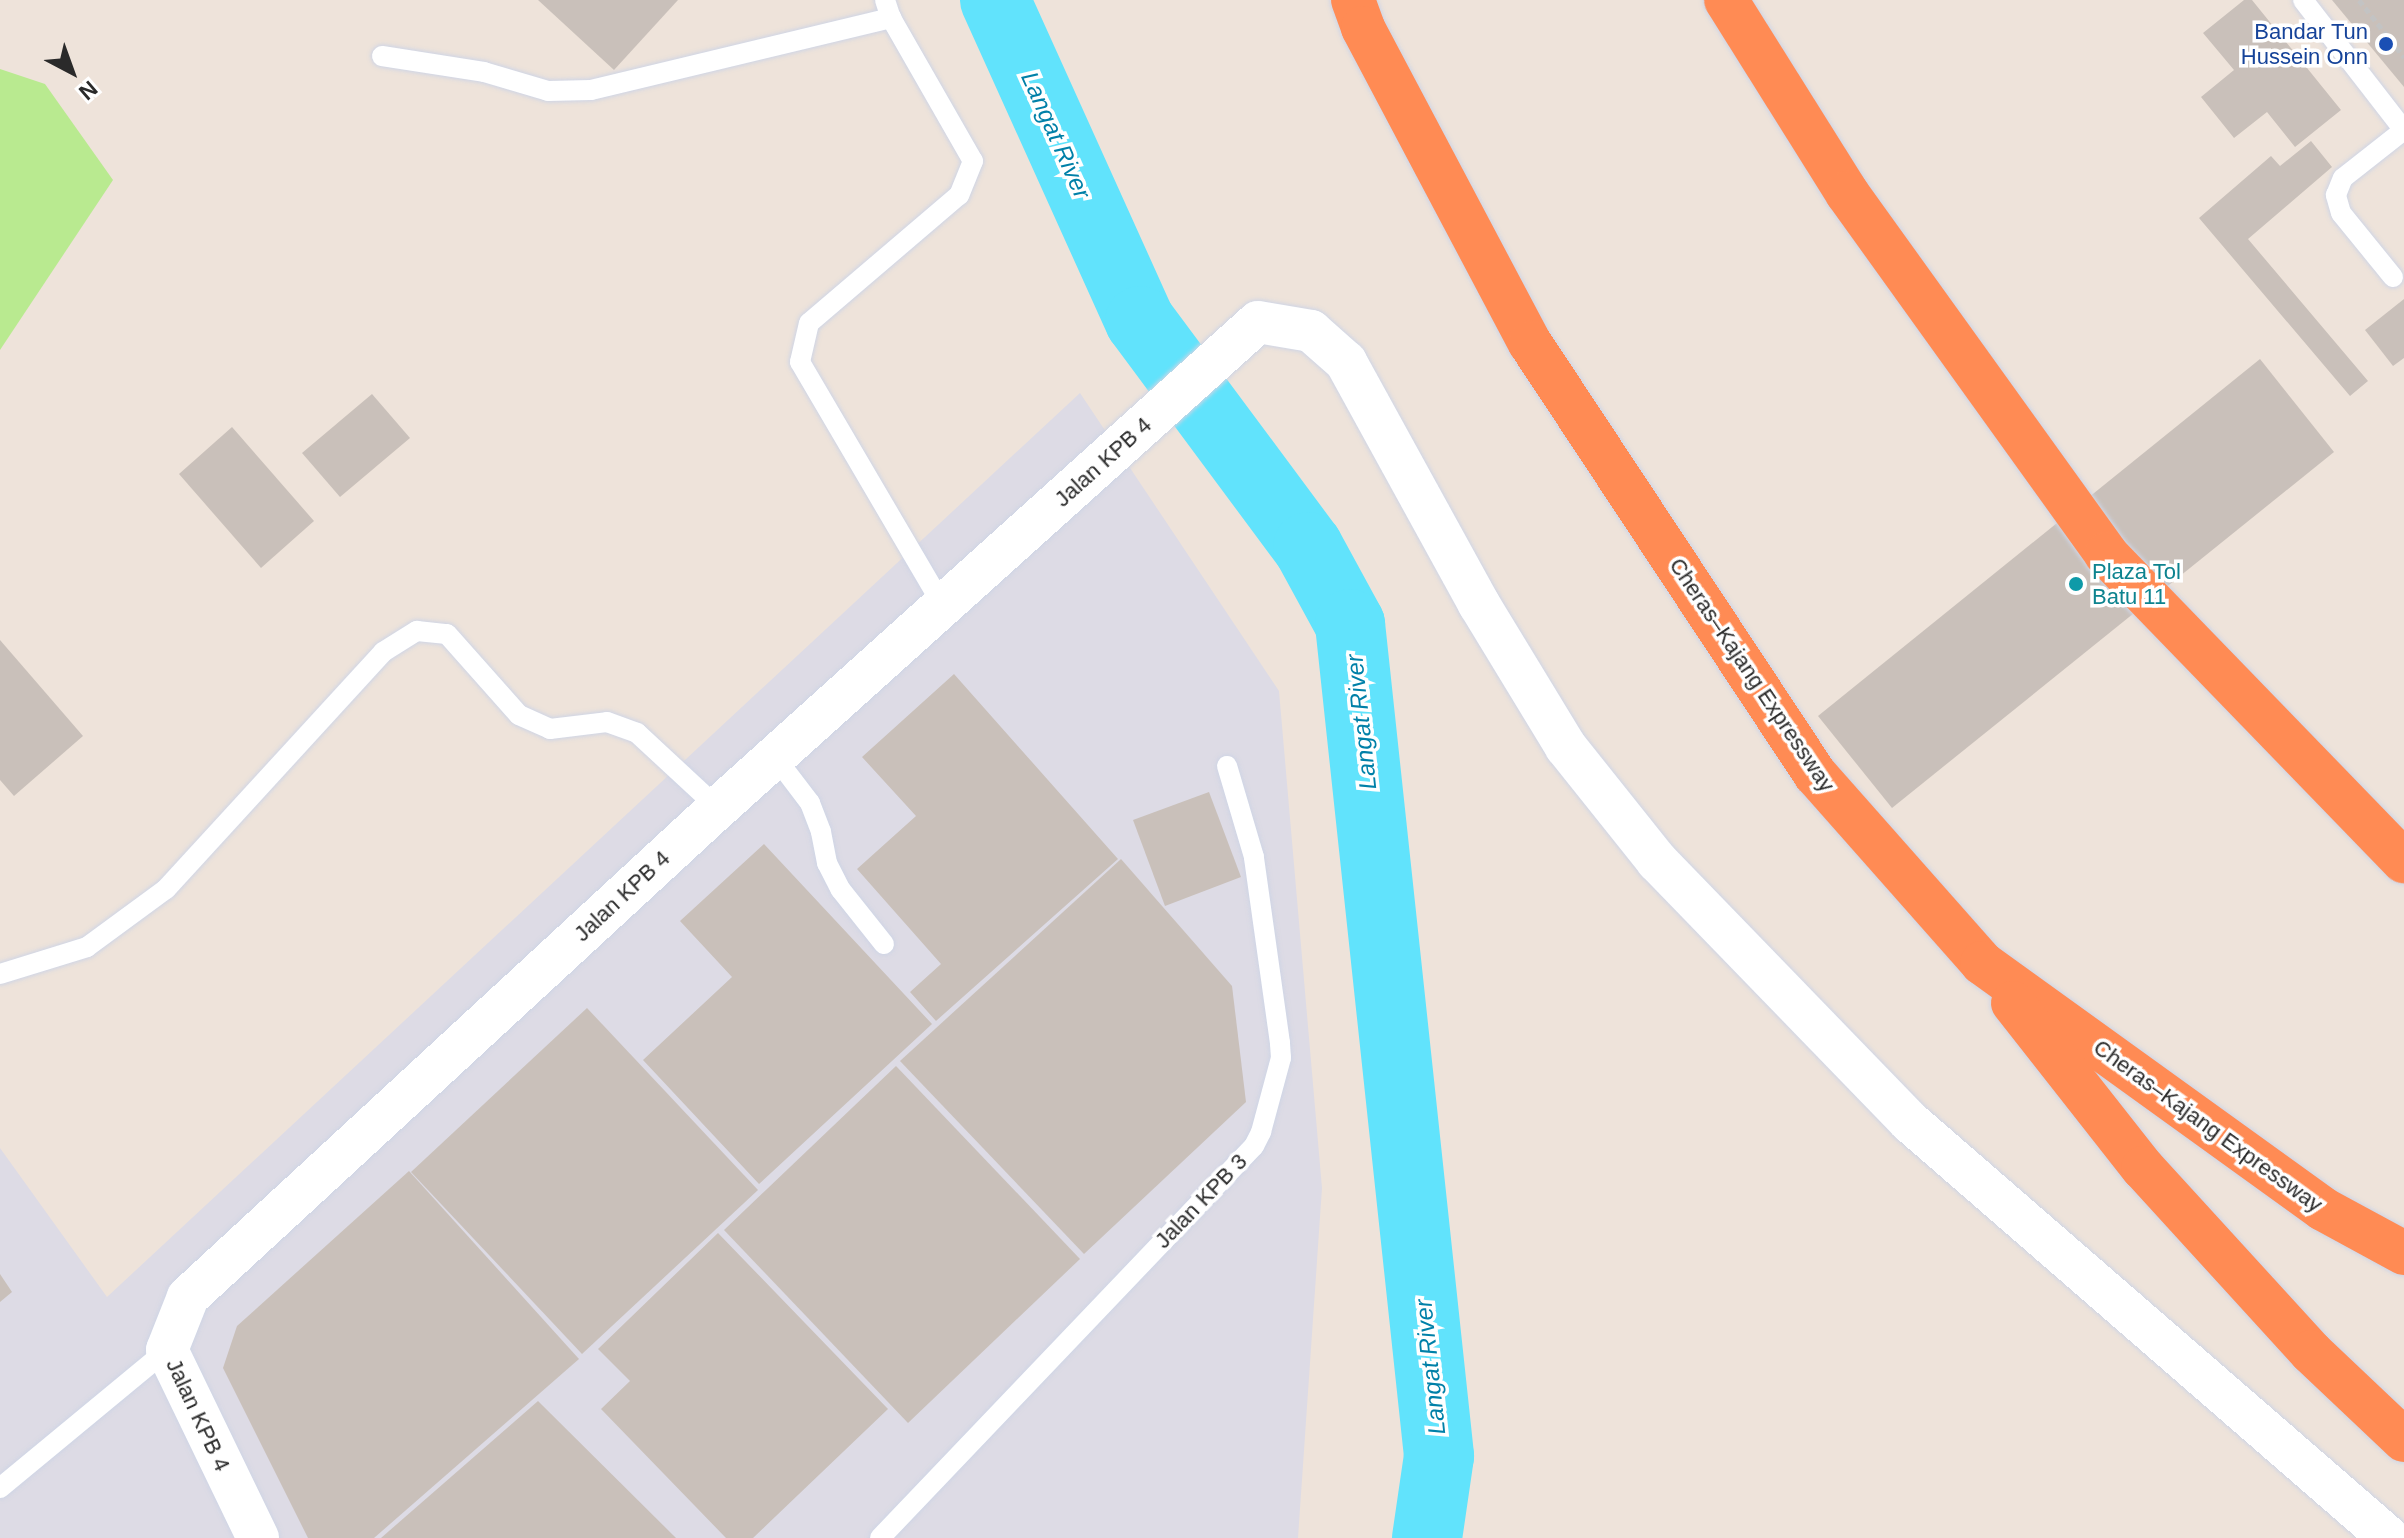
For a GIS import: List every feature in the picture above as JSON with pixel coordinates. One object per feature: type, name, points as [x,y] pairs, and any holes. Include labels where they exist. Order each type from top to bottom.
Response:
[{"type":"highway","name":"Cheras–Kajang Expressway","points":[[1353,0],[1363,28],[1530,343],[1815,774],[1982,963],[2323,1209],[2404,1253]]},
{"type":"highway","points":[[1726,0],[1847,193],[2106,554],[2404,861]]},
{"type":"highway","points":[[1982,963],[2143,1168],[2311,1352],[2404,1440]]},
{"type":"street","name":"Jalan KPB 4","points":[[258,1538],[167,1350],[188,1297],[718,808],[1258,322],[1311,331],[1346,362],[1479,604],[1566,747],[1657,861],[1910,1122],[2389,1538]]},
{"type":"lane","points":[[2303,0],[2404,130],[2343,178],[2336,195],[2341,213],[2393,277]]},
{"type":"lane","points":[[382,56],[484,72],[548,91],[591,90],[888,9],[973,161],[959,195],[809,323],[800,362],[956,596]]},
{"type":"lane","points":[[0,974],[87,947],[166,889],[383,652],[417,631],[447,634],[519,715],[550,729],[607,722],[637,733],[718,808]]},
{"type":"lane","points":[[775,757],[810,803],[821,832],[827,863],[841,890],[884,944]]},
{"type":"lane","name":"Jalan KPB 3","points":[[880,1538],[1254,1146],[1261,1132],[1281,1058],[1280,1043],[1254,857],[1227,766]]},
{"type":"lane","points":[[0,1488],[167,1350]]},
{"type":"path","points":[[2359,0],[2404,57]]},
{"type":"shaded area","points":[[1080,393],[1279,691],[1322,1188],[1298,1538],[0,1538],[0,1148],[107,1297]]},
{"type":"green space","points":[[0,69],[45,84],[113,180],[0,350]]},
{"type":"building","points":[[538,0],[678,0],[614,70]]},
{"type":"building","points":[[2244,0],[2252,0],[2341,110],[2295,147],[2267,112],[2234,138],[2201,97],[2234,70],[2203,33]]},
{"type":"building","name":"Bandar Tun Hussein Onn","points":[[2332,0],[2404,0],[2404,87]]},
{"type":"building","points":[[2311,141],[2332,167],[2248,239],[2368,381],[2350,396],[2199,218],[2271,156],[2280,166]]},
{"type":"building","points":[[2404,299],[2404,358],[2393,366],[2365,330]]},
{"type":"building","name":"Plaza Tol Batu 11","points":[[2260,359],[2334,452],[1892,808],[1818,716]]},
{"type":"building","points":[[372,394],[410,438],[340,497],[302,453]]},
{"type":"building","points":[[232,427],[314,521],[261,568],[179,474]]},
{"type":"building","points":[[0,640],[83,736],[14,796],[0,780]]},
{"type":"building","points":[[954,674],[1118,859],[936,1021],[910,992],[941,964],[857,869],[916,816],[862,757]]},
{"type":"building","points":[[1209,792],[1241,877],[1165,906],[1133,820]]},
{"type":"building","points":[[764,844],[932,1024],[759,1184],[643,1060],[732,977],[680,921]]},
{"type":"building","points":[[1121,859],[1232,986],[1246,1102],[1084,1254],[900,1061]]},
{"type":"building","points":[[587,1008],[758,1190],[582,1354],[411,1172]]},
{"type":"building","points":[[896,1066],[1080,1259],[908,1423],[724,1230]]},
{"type":"building","points":[[409,1171],[579,1359],[374,1538],[308,1538],[223,1368],[237,1326]]},
{"type":"building","points":[[718,1233],[888,1409],[753,1538],[726,1538],[601,1409],[630,1381],[598,1349]]},
{"type":"building","points":[[0,1274],[12,1292],[0,1302]]},
{"type":"building","points":[[538,1401],[676,1538],[381,1538]]},
{"type":"waterway","name":"Langat River","points":[[995,0],[1140,321],[1308,547],[1350,624],[1439,1456],[1427,1538]]},
{"type":"place","name":"Bandar Tun Hussein Onn","points":[[2386,44]]},
{"type":"place","name":"Plaza Tol Batu 11","points":[[2076,584]]}]
